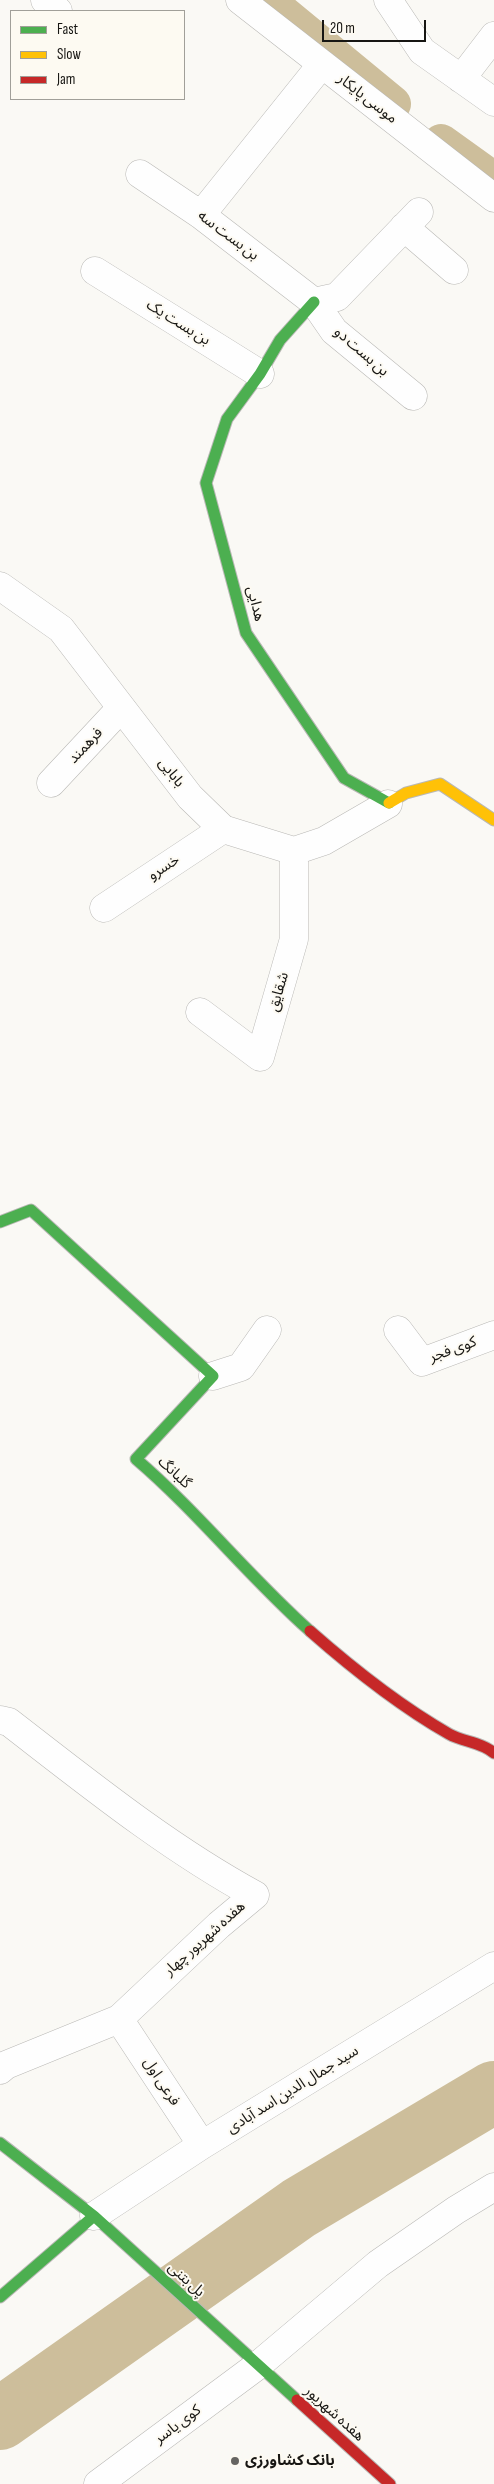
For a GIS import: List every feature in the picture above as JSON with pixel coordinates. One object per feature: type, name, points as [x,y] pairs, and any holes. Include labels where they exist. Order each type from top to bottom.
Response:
[{"type":"street","points":[[45,0],[57,10]]},
{"type":"street","name":"موسی پایکار","points":[[240,0],[494,198]]},
{"type":"street","points":[[388,0],[422,51],[494,102]]},
{"type":"street","points":[[461,79],[494,36]]},
{"type":"street","points":[[202,215],[322,64]]},
{"type":"street","name":"بن بست سه","points":[[140,174],[202,215],[314,302]]},
{"type":"street","points":[[314,302],[337,297],[411,219],[454,270]]},
{"type":"street","name":"بن بست یک","points":[[95,271],[260,374]]},
{"type":"street","name":"هدایی","points":[[314,302],[280,340],[260,374],[227,419],[206,482],[246,633],[344,778],[388,804]]},
{"type":"street","name":"بن بست دو","points":[[314,302],[334,331],[413,396]]},
{"type":"street","name":"بابایی","points":[[6,598],[61,629],[190,797],[223,829],[294,851]]},
{"type":"street","name":"فرهمند","points":[[51,783],[121,708]]},
{"type":"street","points":[[294,851],[324,841],[406,793],[440,784],[494,820]]},
{"type":"street","name":"خسرو","points":[[104,908],[223,829]]},
{"type":"street","name":"شقایق","points":[[200,1012],[260,1057],[294,939],[294,851]]},
{"type":"street","points":[[0,1222],[31,1210],[213,1376],[241,1367],[267,1330]]},
{"type":"street","name":"کوی فجر","points":[[398,1330],[422,1362],[494,1335]]},
{"type":"street","name":"گلبانگ","points":[[213,1376],[136,1459],[172,1490],[282,1606],[350,1667],[450,1735],[487,1747],[494,1753]]},
{"type":"street","name":"هفده شهریور چهار","points":[[0,2070],[6,2065],[119,2019],[219,1925],[255,1895],[228,1881],[112,1802],[4,1721]]},
{"type":"street","name":"سید جمال الدین اسد آبادی","points":[[94,2216],[202,2146],[494,1966]]},
{"type":"street","name":"فرعی اول","points":[[119,2019],[202,2146]]},
{"type":"street","points":[[0,2143],[94,2216],[0,2297]]},
{"type":"street","name":"کوی یاسر","points":[[98,2484],[258,2366],[378,2264],[456,2210],[494,2187]]},
{"type":"street","name":"پل بتنی","points":[[94,2216],[258,2366]]},
{"type":"street","name":"هفده شهریور","points":[[258,2366],[390,2484]]},
{"type":"waterway","points":[[267,0],[393,104]]},
{"type":"waterway","points":[[441,142],[494,180]]},
{"type":"waterway","points":[[0,2419],[299,2208],[494,2092]]},
{"type":"traffic: fast","points":[[314,302],[280,340],[260,374],[227,419],[206,483],[246,633],[344,778],[389,803]]},
{"type":"traffic: fast","points":[[0,1222],[31,1210],[213,1376],[136,1459],[159,1479],[266,1589],[310,1631]]},
{"type":"traffic: fast","points":[[0,2143],[94,2216],[297,2400]]},
{"type":"traffic: fast","points":[[0,2297],[94,2216]]},
{"type":"traffic: slow","points":[[389,803],[406,793],[440,784],[494,820]]},
{"type":"traffic: jam","points":[[310,1631],[395,1699],[431,1723],[449,1734],[489,1749],[494,1753]]},
{"type":"traffic: jam","points":[[297,2400],[390,2484]]},
{"type":"place","name":"بانک کشاورزی","points":[[235,2461]]}]
